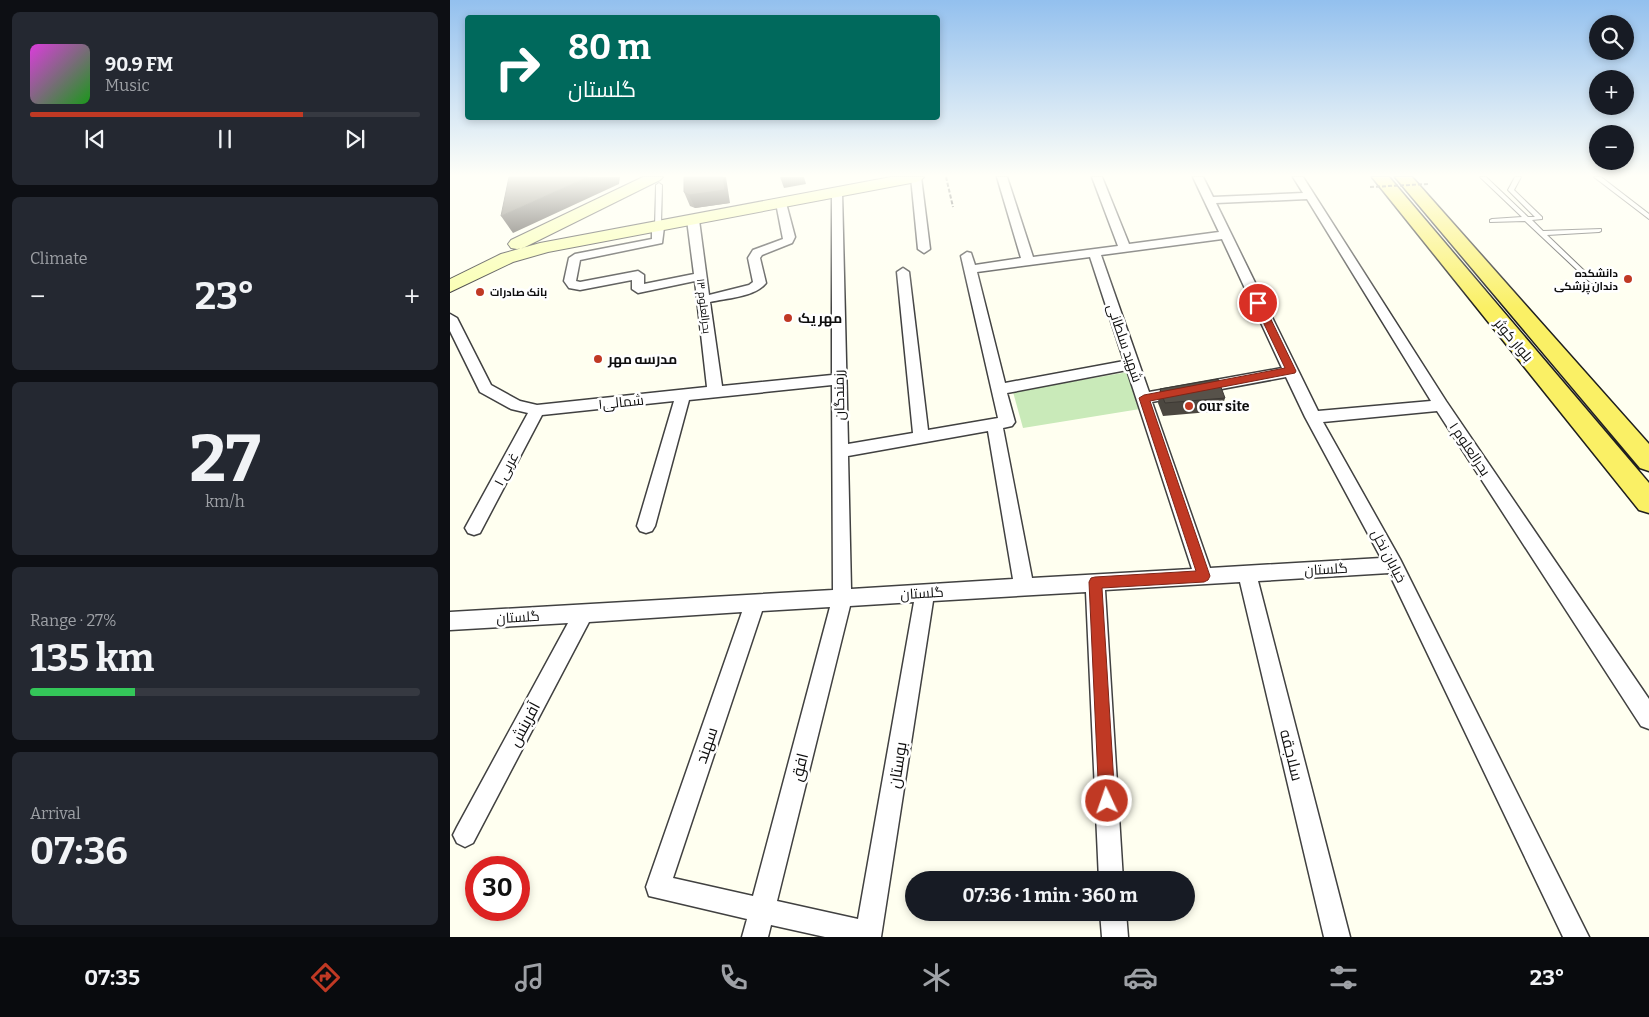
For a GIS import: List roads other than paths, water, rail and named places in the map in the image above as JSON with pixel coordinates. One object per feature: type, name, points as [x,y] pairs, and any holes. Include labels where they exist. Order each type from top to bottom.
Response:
[{"type":"main road","name":"بلوار کوثر","points":[[1408,221],[1649,502]]},
{"type":"main road","name":"بلوار کوثر","points":[[1441,221],[1649,461]]},
{"type":"street","points":[[482,270],[512,247],[570,221]]},
{"type":"street","points":[[450,286],[595,221]]},
{"type":"street","points":[[613,221],[614,227],[633,231]]},
{"type":"street","points":[[521,254],[689,221]]},
{"type":"street","name":"بحرالعلوم ۱۳","points":[[693,221],[715,392]]},
{"type":"street","points":[[703,300],[753,288],[760,284],[754,258],[756,253],[788,241],[789,236],[785,221]]},
{"type":"street","name":"رزمندگان","points":[[837,221],[842,598]]},
{"type":"street","points":[[921,221],[924,249]]},
{"type":"street","points":[[1016,221],[1028,261]]},
{"type":"street","points":[[1115,221],[1126,248]]},
{"type":"street","name":"خیابان نخل","points":[[1219,221],[1313,417],[1394,565],[1576,937]]},
{"type":"street","name":"بحرالعلوم ۱","points":[[1324,221],[1441,405],[1649,718]]},
{"type":"street","points":[[658,227],[658,242],[574,258],[570,281],[573,285],[580,286],[638,275],[638,289],[700,276]]},
{"type":"street","points":[[840,451],[1007,422],[968,262],[1028,261],[1226,234]]},
{"type":"street","name":"شهید سلطانی","points":[[1094,252],[1204,576]]},
{"type":"street","points":[[904,272],[920,437]]},
{"type":"street","name":"شمالی۱","points":[[450,318],[486,388],[516,406],[537,410],[839,379]]},
{"type":"street","points":[[1000,389],[1132,364]]},
{"type":"street","points":[[1144,398],[1291,371]]},
{"type":"street","points":[[646,526],[683,395]]},
{"type":"street","points":[[1313,417],[1441,405]]},
{"type":"street","name":"غربی ۱","points":[[474,528],[537,410]]},
{"type":"street","points":[[994,424],[1024,587]]},
{"type":"street","name":"گلستان","points":[[450,621],[1394,565]]},
{"type":"street","name":"سلاجقه","points":[[1247,573],[1337,937]]},
{"type":"street","points":[[1095,582],[1111,871]]},
{"type":"street","name":"بوستان","points":[[868,936],[925,593]]},
{"type":"street","name":"افق","points":[[755,937],[842,598]]},
{"type":"street","name":"سهند","points":[[755,603],[658,887],[762,909]]},
{"type":"street","name":"آفرینش","points":[[465,835],[582,613]]},
{"type":"street","points":[[762,909],[868,936]]},
{"type":"street","points":[[1113,921],[1114,937]]},
{"type":"lane","points":[[658,221],[658,227]]},
{"type":"lane","points":[[1492,221],[1497,221]]},
{"type":"lane","points":[[1527,221],[1593,282]]},
{"type":"lane","points":[[1541,233],[1599,230]]},
{"type":"place","name":"دانشکده دندان پزشکی","points":[[1628,279]]},
{"type":"place","name":"بانک صادرات","points":[[480,292]]},
{"type":"place","name":"مهر یک","points":[[788,318]]},
{"type":"place","name":"مدرسه مهر","points":[[598,359]]},
{"type":"place","name":"our site","points":[[1189,406]]}]
